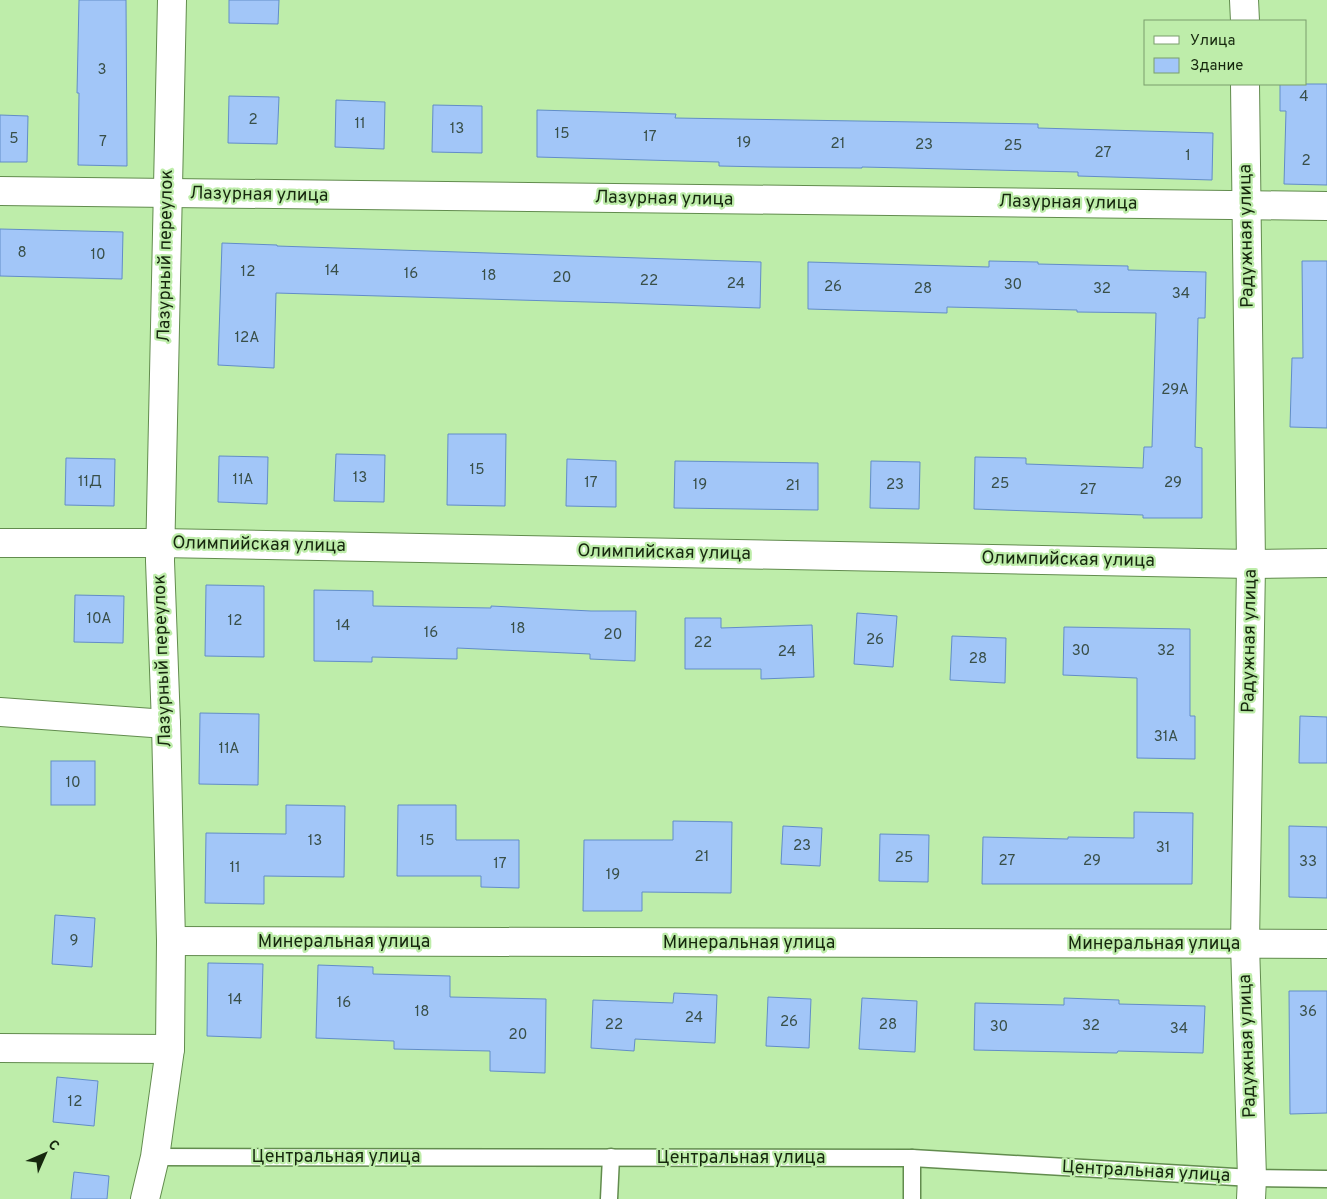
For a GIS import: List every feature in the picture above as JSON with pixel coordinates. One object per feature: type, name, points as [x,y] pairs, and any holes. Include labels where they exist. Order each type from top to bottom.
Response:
[{"type":"street","name":"Лазурный переулок","points":[[144,1199],[155,1157],[170,1049],[166,724],[160,543],[172,0]]},
{"type":"street","points":[[1244,0],[1245,20]]},
{"type":"street","name":"Радужная улица","points":[[1245,85],[1251,564],[1245,944],[1251,1188]]},
{"type":"street","name":"Лазурная улица","points":[[0,191],[1327,206]]},
{"type":"street","name":"Олимпийская улица","points":[[0,543],[160,543],[1327,564]]},
{"type":"street","points":[[0,712],[166,724]]},
{"type":"street","name":"Минеральная улица","points":[[170,942],[1327,944]]},
{"type":"street","points":[[0,1048],[170,1049]]},
{"type":"lane","name":"Центральная улица","points":[[155,1157],[912,1158],[1251,1188],[1327,1179]]},
{"type":"lane","points":[[609,1199],[611,1157]]},
{"type":"lane","points":[[912,1158],[912,1199]]},
{"type":"building","points":[[79,0],[126,0],[127,166],[78,165]]},
{"type":"building","points":[[229,0],[279,0],[278,24],[229,23]]},
{"type":"building","points":[[1327,84],[1327,185],[1284,184],[1286,111],[1280,111],[1280,85]]},
{"type":"building","points":[[229,96],[279,97],[277,144],[228,143]]},
{"type":"building","points":[[336,100],[385,102],[384,149],[335,147]]},
{"type":"building","points":[[433,105],[482,106],[482,153],[432,152]]},
{"type":"building","points":[[537,110],[676,114],[675,118],[1038,124],[1038,128],[1213,133],[1212,180],[1078,176],[1078,172],[719,166],[719,162],[537,157]]},
{"type":"building","points":[[0,115],[28,116],[27,162],[0,162]]},
{"type":"building","points":[[0,229],[123,232],[122,279],[0,276]]},
{"type":"building","points":[[222,243],[761,262],[760,308],[276,293],[274,368],[218,365]]},
{"type":"building","points":[[989,261],[1128,266],[1128,270],[1206,272],[1205,318],[1198,318],[1195,447],[1202,448],[1202,518],[1143,518],[1143,515],[974,509],[975,457],[1026,458],[1026,464],[1143,468],[1144,447],[1152,447],[1156,313],[947,307],[947,313],[808,309],[808,262],[989,267]]},
{"type":"building","points":[[1302,261],[1327,261],[1327,428],[1290,427],[1292,358],[1303,358]]},
{"type":"building","points":[[448,434],[506,434],[505,506],[447,505]]},
{"type":"building","points":[[336,454],[385,455],[384,502],[334,501]]},
{"type":"building","points":[[219,456],[268,457],[267,504],[218,502]]},
{"type":"building","points":[[66,458],[115,459],[114,506],[65,505]]},
{"type":"building","points":[[567,459],[616,461],[616,507],[566,506]]},
{"type":"building","points":[[675,461],[818,463],[818,510],[674,508]]},
{"type":"building","points":[[871,461],[920,462],[919,509],[870,508]]},
{"type":"building","points":[[206,585],[264,586],[264,657],[205,656]]},
{"type":"building","points":[[314,590],[373,591],[373,606],[491,608],[491,606],[591,611],[636,611],[635,661],[590,659],[590,654],[457,648],[457,659],[372,657],[372,662],[314,661]]},
{"type":"building","points":[[75,595],[124,596],[123,643],[74,642]]},
{"type":"building","points":[[857,613],[897,616],[893,667],[854,664]]},
{"type":"building","points":[[685,618],[721,618],[721,628],[812,625],[814,677],[761,679],[761,669],[685,669]]},
{"type":"building","points":[[1064,627],[1190,629],[1190,716],[1195,716],[1195,759],[1137,758],[1137,678],[1063,675]]},
{"type":"building","points":[[952,636],[1006,638],[1005,683],[950,680]]},
{"type":"building","points":[[200,713],[259,714],[258,785],[199,784]]},
{"type":"building","points":[[1300,716],[1327,717],[1327,763],[1299,763]]},
{"type":"building","points":[[51,761],[95,761],[95,805],[51,805]]},
{"type":"building","points":[[286,805],[345,806],[344,877],[264,876],[264,904],[205,903],[206,833],[286,834]]},
{"type":"building","points":[[398,805],[456,805],[456,840],[519,840],[519,888],[481,887],[481,876],[397,876]]},
{"type":"building","points":[[1134,812],[1193,813],[1192,884],[982,884],[983,837],[1134,838]]},
{"type":"building","points":[[673,821],[732,822],[731,893],[642,892],[642,911],[583,911],[584,840],[673,840]]},
{"type":"building","points":[[783,826],[822,828],[820,866],[781,864]]},
{"type":"building","points":[[1289,826],[1327,827],[1327,898],[1289,897]]},
{"type":"building","points":[[880,834],[929,835],[928,882],[879,881]]},
{"type":"building","points":[[55,915],[95,918],[92,967],[52,964]]},
{"type":"building","points":[[208,963],[263,964],[261,1038],[207,1036]]},
{"type":"building","points":[[318,965],[373,967],[373,974],[450,976],[450,997],[546,999],[545,1073],[490,1071],[490,1051],[394,1049],[394,1041],[316,1038]]},
{"type":"building","points":[[1289,991],[1327,991],[1327,1113],[1290,1114]]},
{"type":"building","points":[[674,993],[717,995],[715,1043],[635,1039],[634,1051],[591,1048],[593,1000],[673,1003]]},
{"type":"building","points":[[768,997],[811,999],[809,1048],[766,1046]]},
{"type":"building","points":[[862,998],[917,1001],[915,1052],[859,1049]]},
{"type":"building","points":[[1064,998],[1119,1000],[1119,1004],[1205,1006],[1203,1053],[974,1050],[975,1003],[1064,1005]]},
{"type":"building","points":[[57,1077],[98,1081],[94,1126],[53,1122]]},
{"type":"building","points":[[74,1172],[109,1176],[107,1199],[71,1199]]}]
